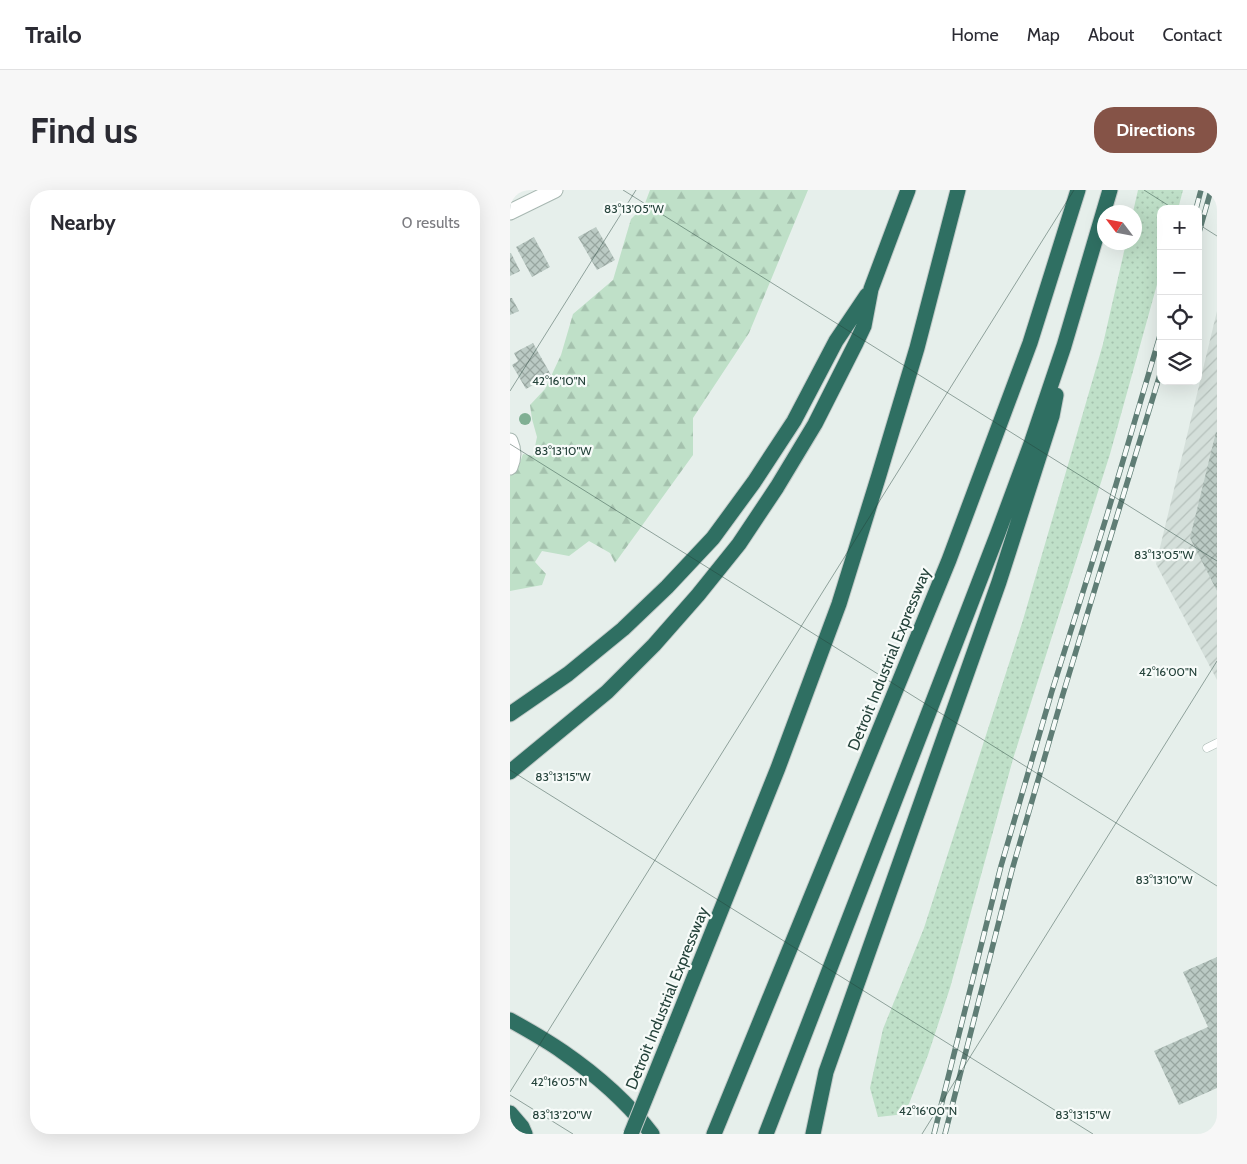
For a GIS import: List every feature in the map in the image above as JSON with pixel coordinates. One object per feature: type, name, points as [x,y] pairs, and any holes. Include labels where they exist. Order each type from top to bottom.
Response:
[{"type":"highway","points":[[510,772],[607,692],[654,645],[739,544],[777,487],[815,424],[864,326],[870,289],[908,190]]},
{"type":"highway","name":"Detroit Industrial Expressway","points":[[631,1134],[778,768],[839,604],[917,348],[958,190]]},
{"type":"highway","name":"Detroit Industrial Expressway","points":[[714,1134],[949,560],[1030,343],[1078,190]]},
{"type":"highway","points":[[766,1134],[1032,442],[1064,346],[1110,190]]},
{"type":"highway","points":[[510,714],[568,674],[623,629],[712,538],[754,482],[794,421],[836,341],[870,289]]},
{"type":"highway","points":[[813,1134],[829,1063],[998,582],[1052,416],[1064,346]]},
{"type":"highway","points":[[510,1020],[563,1052],[604,1084],[645,1124],[652,1134]]},
{"type":"highway","points":[[510,1113],[522,1127],[525,1134]]},
{"type":"street","points":[[510,212],[555,190]]},
{"type":"street","points":[[510,441],[513,450],[511,465]]},
{"type":"lane","points":[[1207,748],[1217,743]]},
{"type":"shaded area","points":[[1217,311],[1217,680],[1156,564],[1199,385],[1202,385],[1202,373]]},
{"type":"green space","points":[[650,190],[808,190],[749,333],[693,418],[693,455],[615,563],[610,553],[589,541],[569,556],[542,551],[535,562],[546,574],[542,585],[510,591],[510,476],[518,468],[523,454],[533,456],[537,437],[530,405],[545,389],[561,355],[573,314],[613,280],[631,219],[644,206]]},
{"type":"green space","points":[[1138,190],[1183,190],[1179,205],[1157,205],[1157,284],[1110,454],[1013,759],[950,988],[928,1055],[905,1114],[878,1117],[870,1088],[883,1029],[924,928],[1023,620],[1103,344],[1124,250],[1142,250],[1142,205],[1135,205]]},
{"type":"building","points":[[596,227],[615,260],[597,270],[578,237]]},
{"type":"building","points":[[534,237],[550,267],[532,277],[516,247]]},
{"type":"building","points":[[510,253],[520,271],[510,276]]},
{"type":"building","points":[[510,298],[512,298],[519,311],[510,315]]},
{"type":"building","points":[[533,343],[551,375],[526,389],[512,365],[518,361],[514,353]]},
{"type":"building","points":[[1217,432],[1217,591],[1190,538]]},
{"type":"building","points":[[1217,957],[1217,1088],[1179,1105],[1154,1051],[1208,1027],[1183,972]]},
{"type":"railway","points":[[1197,205],[1201,190]]},
{"type":"railway","points":[[1202,222],[1211,190]]},
{"type":"railway","points":[[934,1134],[1001,866],[1159,340]]},
{"type":"railway","points":[[945,1134],[1012,870],[1157,384]]}]
